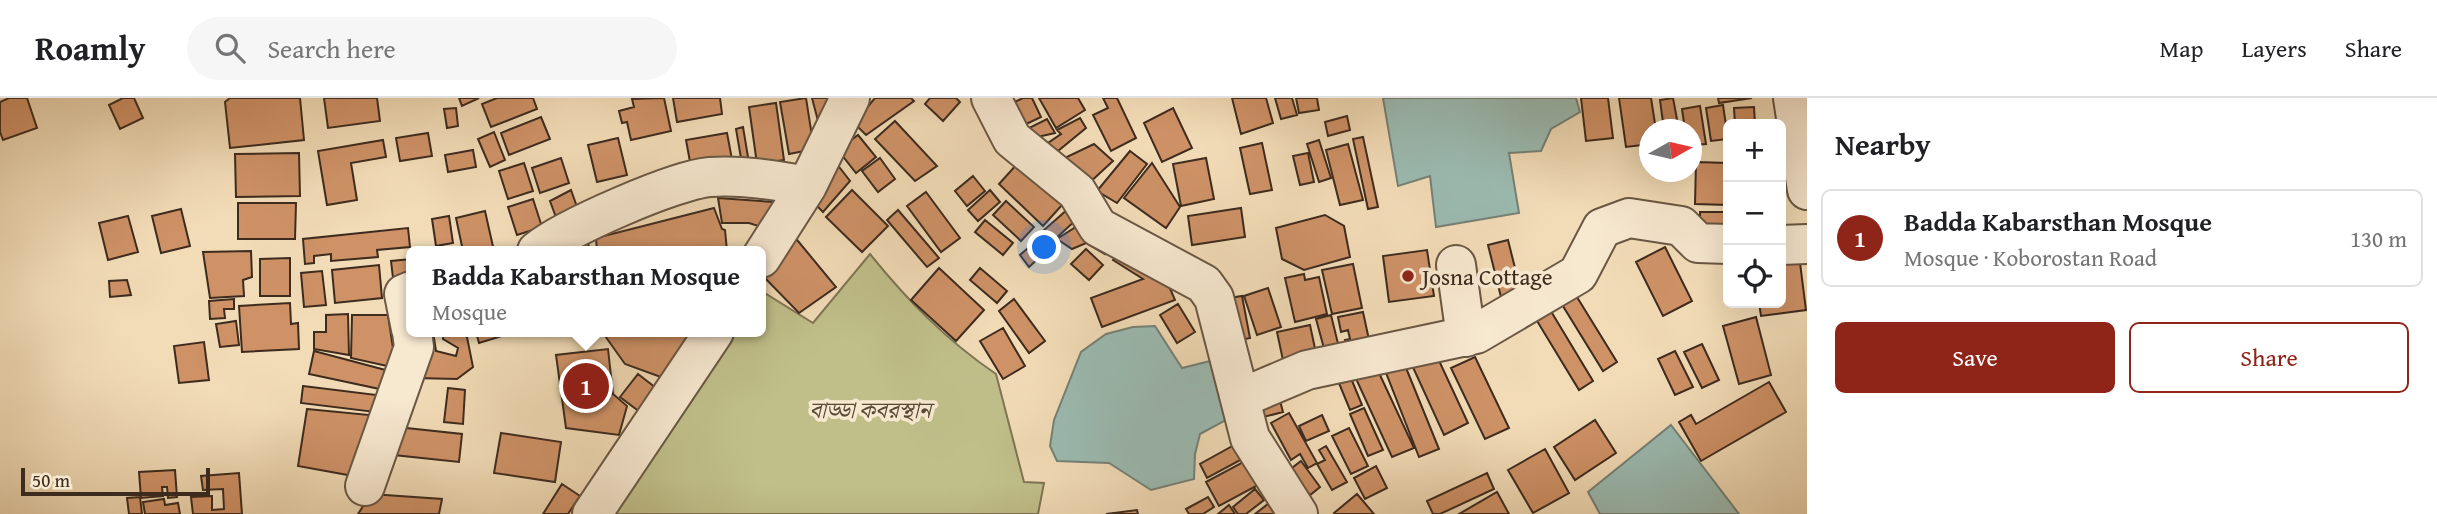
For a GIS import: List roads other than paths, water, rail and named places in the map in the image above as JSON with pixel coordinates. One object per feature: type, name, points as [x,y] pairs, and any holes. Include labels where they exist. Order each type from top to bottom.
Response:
[{"type":"street","points":[[766,250],[807,186],[850,98]]},
{"type":"street","points":[[991,98],[1012,139],[1077,192],[1098,227],[1204,284],[1214,298],[1250,438],[1298,514]]},
{"type":"street","points":[[1793,98],[1807,190]]},
{"type":"street","points":[[545,246],[586,222],[707,177],[756,177],[807,186]]},
{"type":"street","points":[[1241,398],[1307,370],[1466,337],[1500,321],[1578,274],[1602,228],[1629,218],[1681,226],[1698,243],[1723,244]]},
{"type":"street","points":[[1786,245],[1807,244]]},
{"type":"street","points":[[1455,265],[1466,337]]},
{"type":"street","points":[[365,486],[414,347],[412,337]]},
{"type":"street","points":[[592,514],[710,337]]},
{"type":"water","points":[[1383,98],[1576,98],[1580,112],[1551,129],[1541,151],[1509,153],[1519,213],[1436,227],[1430,176],[1398,186]]},
{"type":"water","points":[[1155,326],[1182,368],[1222,358],[1226,420],[1200,434],[1195,454],[1194,479],[1151,490],[1109,463],[1057,461],[1050,446],[1054,420],[1081,352],[1106,334],[1133,327]]},
{"type":"water","points":[[1671,425],[1739,514],[1600,514],[1588,492]]},
{"type":"place","name":"Josna Cottage","points":[[1408,276]]},
{"type":"place","name":"Badda Kabarsthan Mosque","points":[[586,386]]},
{"type":"park label","name":"বাড্ডা কবরস্থান","points":[[870,409]]}]
